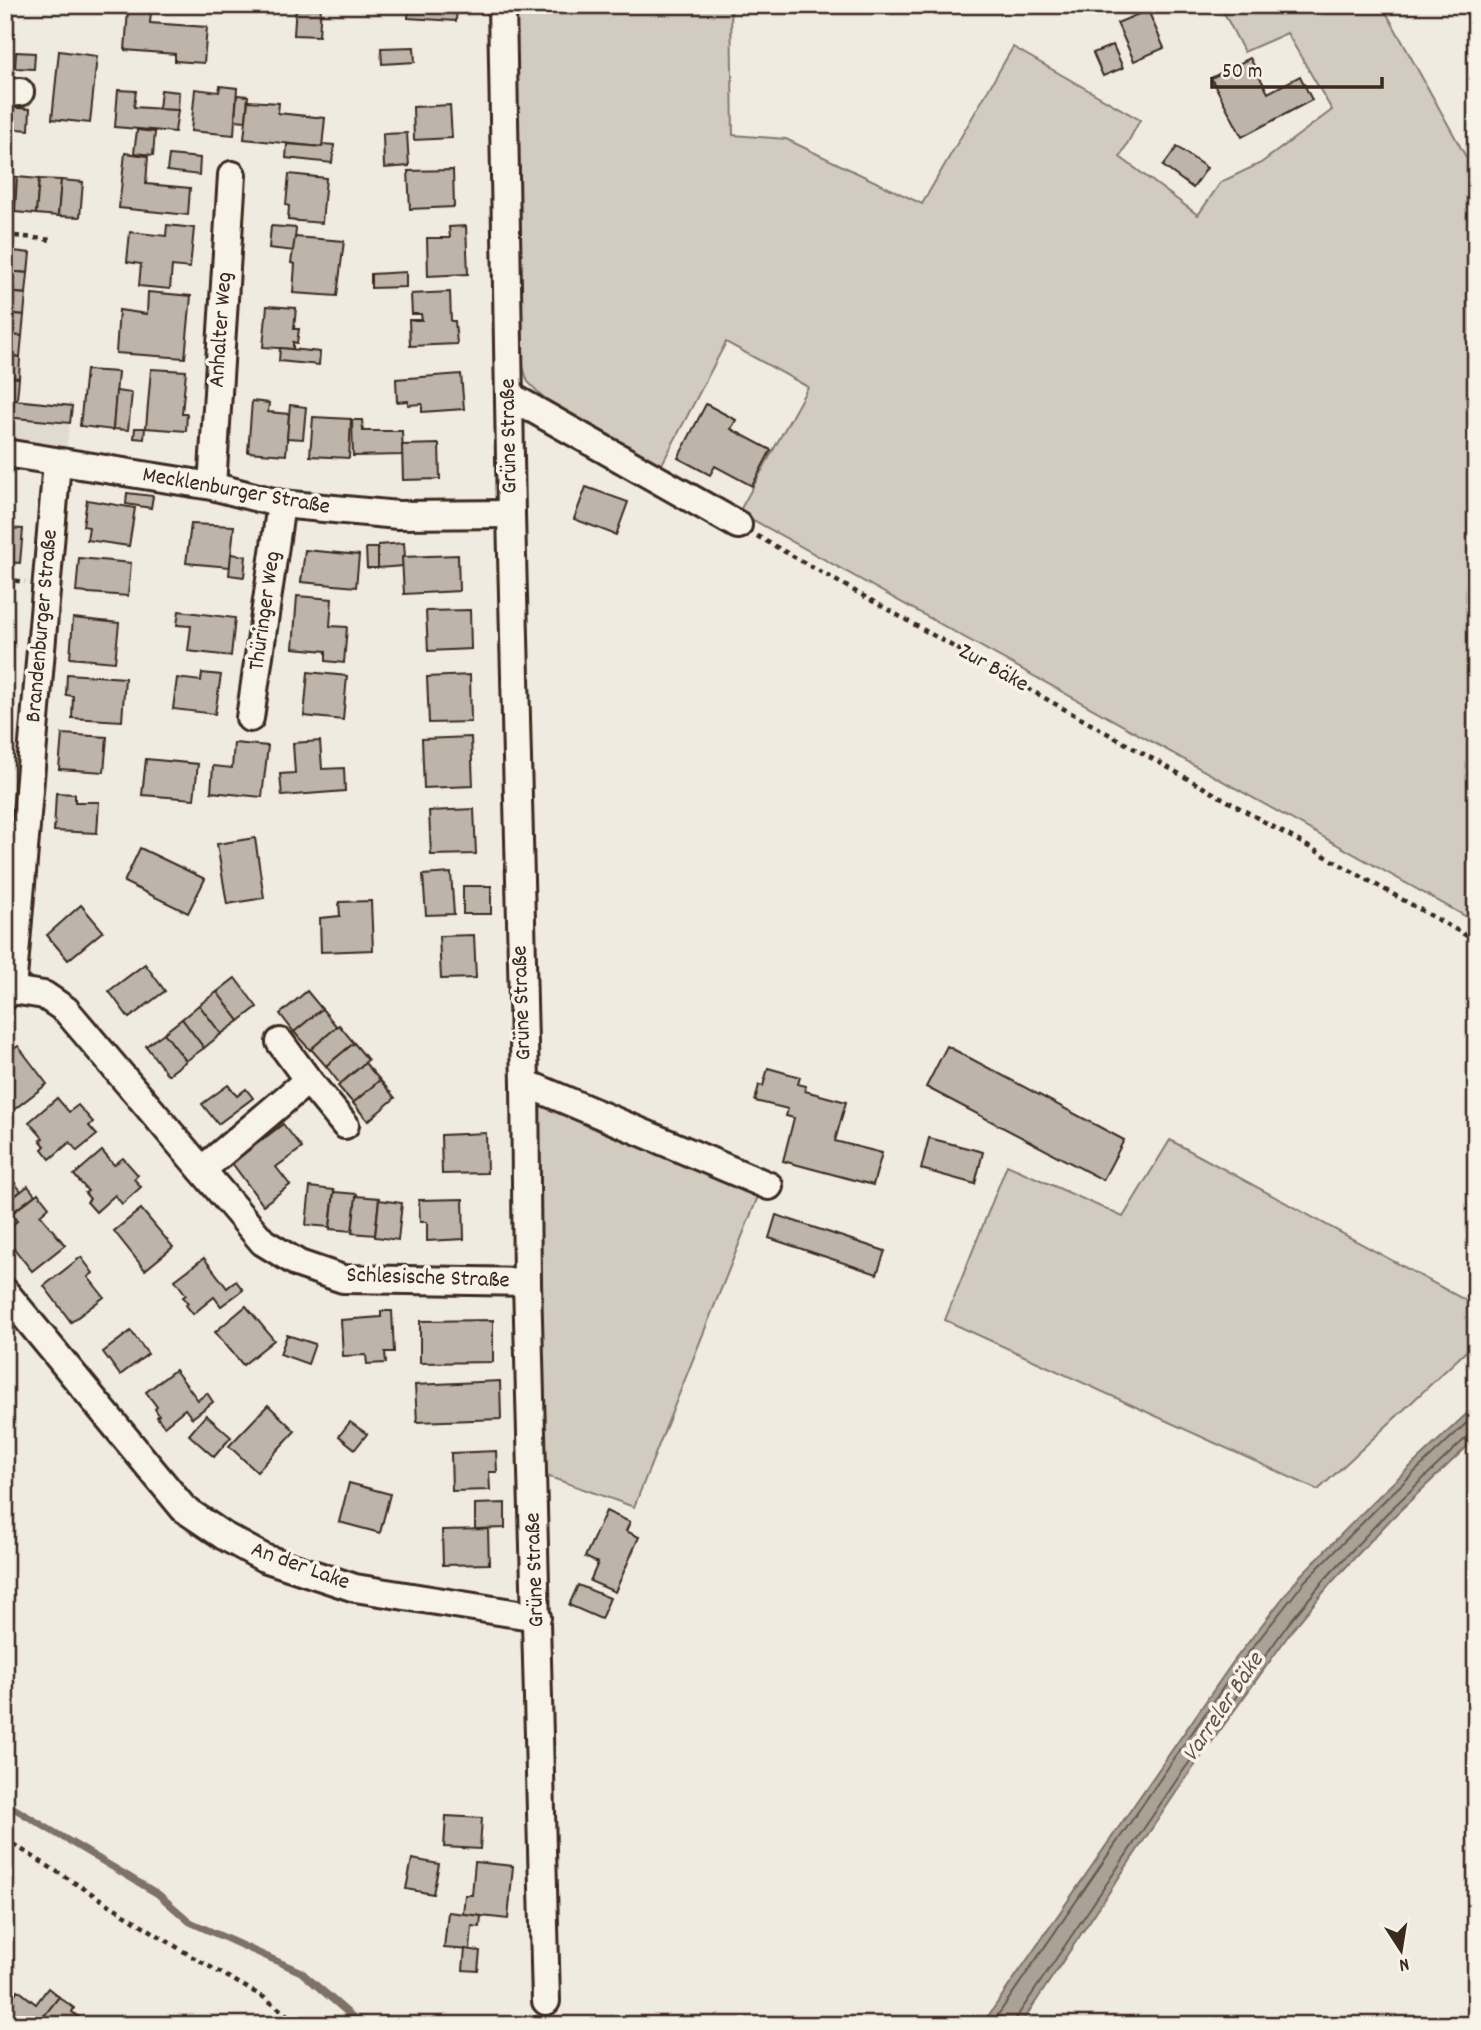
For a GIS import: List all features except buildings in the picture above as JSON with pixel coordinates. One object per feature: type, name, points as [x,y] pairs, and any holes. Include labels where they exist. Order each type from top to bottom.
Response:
[{"type":"street","name":"Grüne Straße","points":[[502,5],[510,514],[546,2001]]},
{"type":"street","name":"Anhalter Weg","points":[[212,486],[233,175]]},
{"type":"street","points":[[510,396],[738,525]]},
{"type":"street","name":"Mecklenburger Straße","points":[[5,453],[212,486],[281,504],[398,515],[510,514]]},
{"type":"street","name":"Brandenburger Straße","points":[[9,993],[57,462]]},
{"type":"street","name":"Thüringer Weg","points":[[250,719],[281,504]]},
{"type":"street","name":"Schlesische Straße","points":[[9,993],[44,995],[66,1010],[263,1242],[299,1264],[343,1279],[527,1282]]},
{"type":"street","points":[[280,1042],[307,1080],[345,1125]]},
{"type":"street","points":[[202,1170],[307,1080]]},
{"type":"street","points":[[525,1083],[769,1186]]},
{"type":"street","name":"An der Lake","points":[[5,1292],[184,1509],[224,1536],[264,1558],[355,1588],[537,1617]]},
{"type":"path","points":[[5,235],[53,240]]},
{"type":"path","name":"Zur Bäke","points":[[738,525],[1476,941]]},
{"type":"path","points":[[5,1839],[191,1956],[265,1998],[300,2025]]},
{"type":"shaded area","points":[[514,5],[731,5],[733,135],[786,139],[922,204],[1013,47],[1140,120],[1120,157],[1198,215],[1221,182],[1261,163],[1332,110],[1287,33],[1244,52],[1220,5],[1382,5],[1476,175],[1476,922],[739,512],[808,387],[726,342],[660,468],[556,410],[528,382],[520,358]]},
{"type":"shaded area","points":[[5,399],[72,406],[66,451],[5,441]]},
{"type":"shaded area","points":[[536,1101],[759,1194],[634,1507],[544,1475]]},
{"type":"shaded area","points":[[1170,1140],[1476,1306],[1476,1342],[1318,1490],[945,1320],[1007,1165],[1123,1217]]},
{"type":"water","name":"Varreler Bäke","points":[[1476,1405],[1476,1438],[1391,1519],[1331,1583],[1293,1629],[1183,1782],[1020,2025],[982,2025],[1233,1662],[1300,1576],[1381,1494]]},
{"type":"waterway","points":[[5,1803],[158,1894],[190,1922],[301,1972],[362,2025]]}]
